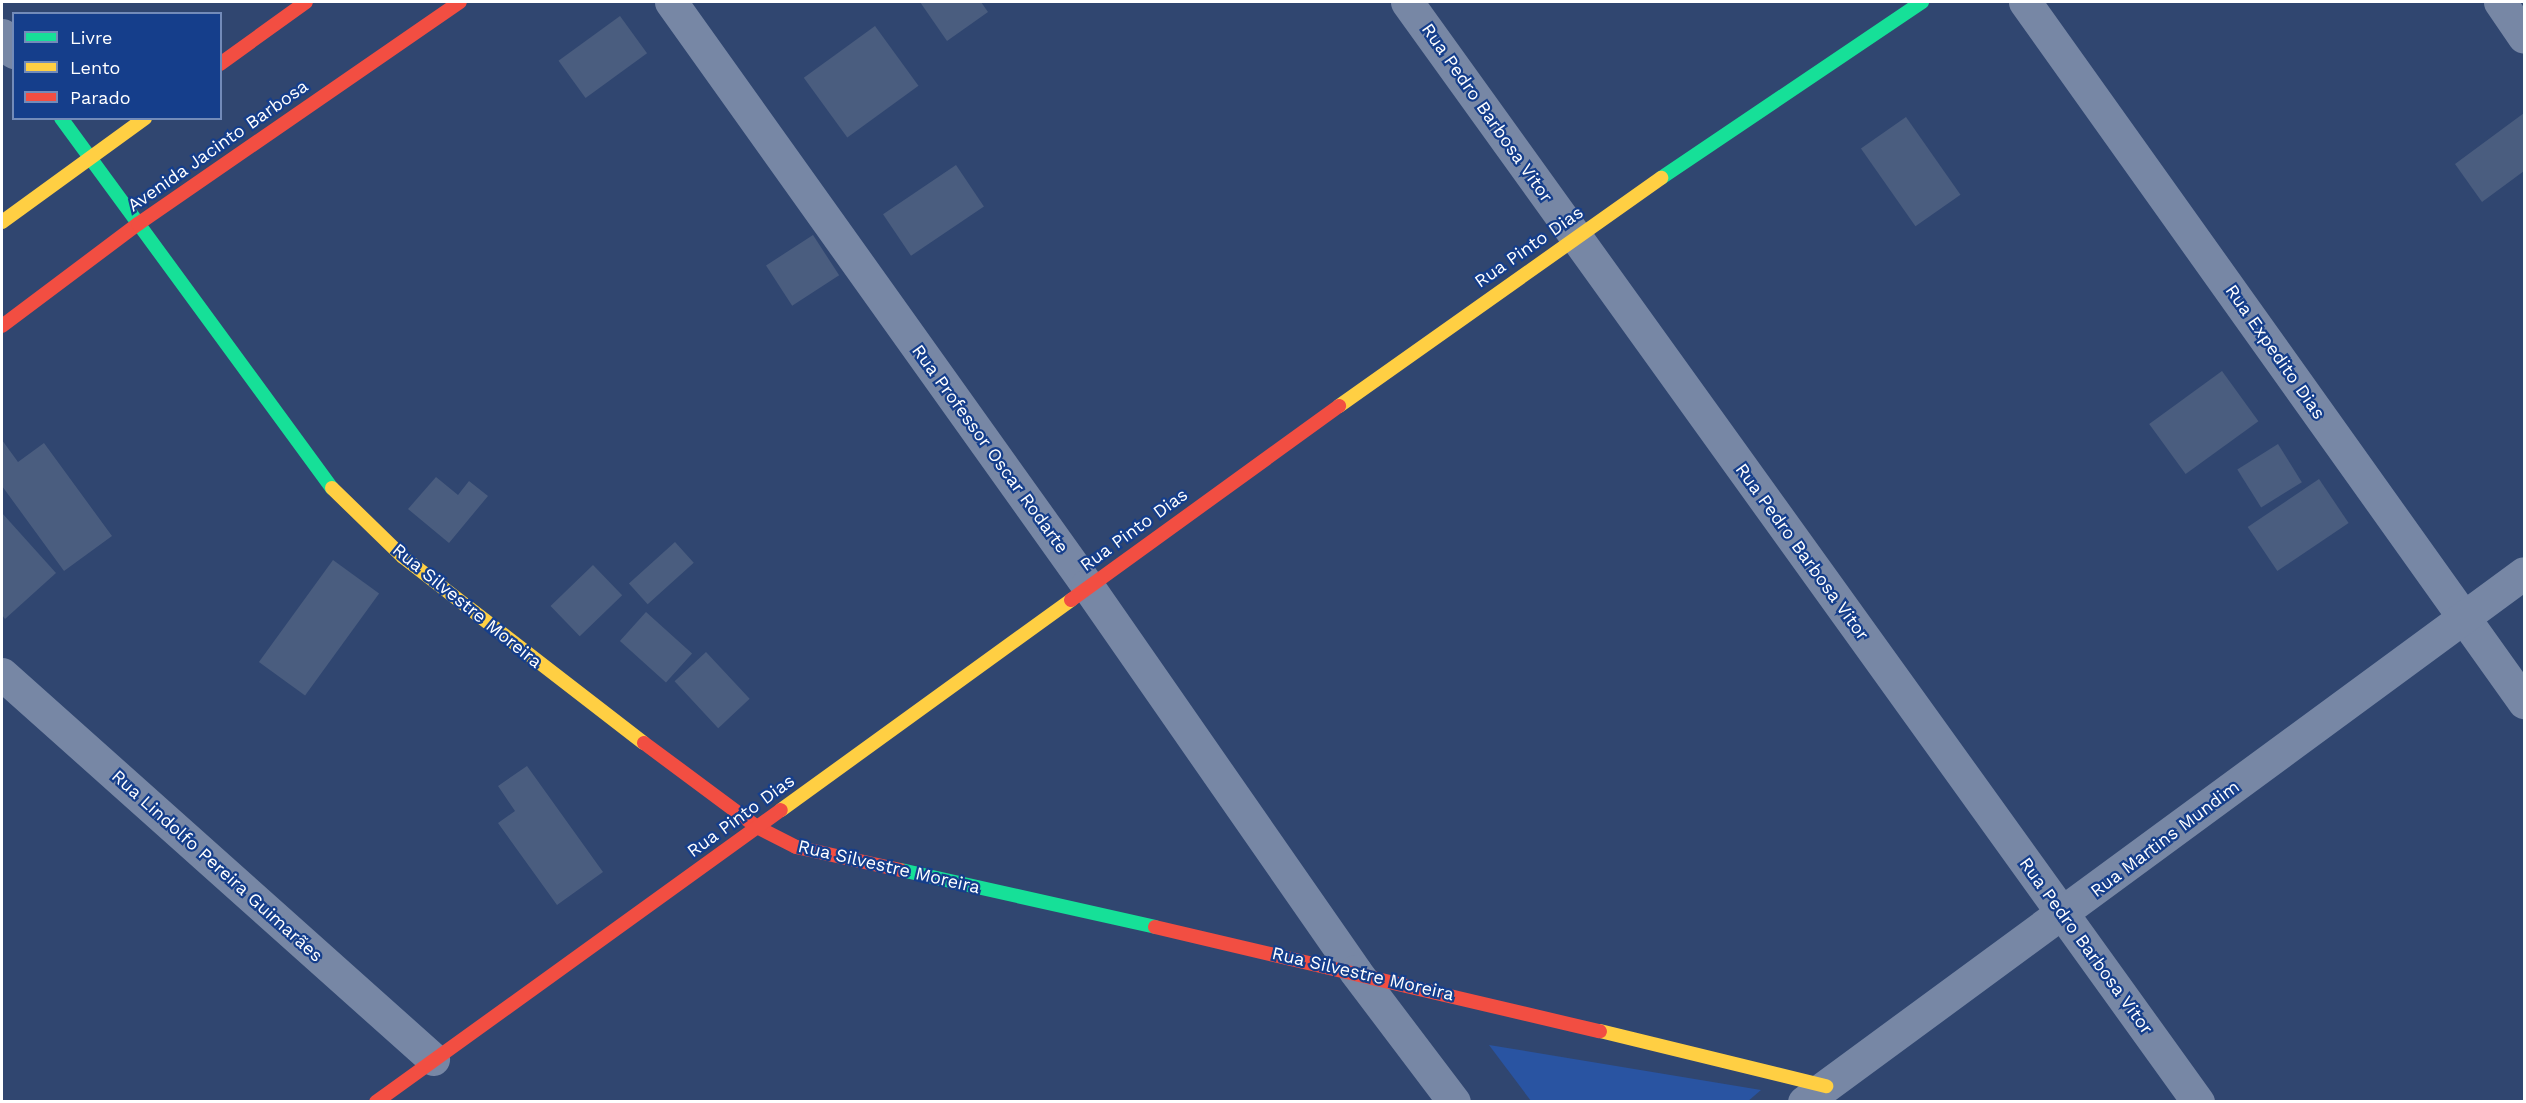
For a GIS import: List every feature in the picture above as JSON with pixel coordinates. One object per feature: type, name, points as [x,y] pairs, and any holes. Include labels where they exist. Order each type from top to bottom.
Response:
[{"type":"street","points":[[222,63],[306,2]]},
{"type":"street","name":"Avenida Jacinto Barbosa","points":[[2,326],[138,224],[460,2]]},
{"type":"street","name":"Rua Professor Oscar Rodarte","points":[[671,2],[1087,585],[1355,971],[1454,1101]]},
{"type":"street","name":"Rua Pedro Barbosa Vitor","points":[[1407,2],[2198,1101]]},
{"type":"street","name":"Rua Pinto Dias","points":[[376,1101],[757,828],[1087,585],[1574,237],[1922,2]]},
{"type":"street","name":"Rua Expedito Dias","points":[[2025,2],[2524,702]]},
{"type":"street","points":[[2500,2],[2524,36]]},
{"type":"street","points":[[2,35],[12,49]]},
{"type":"street","name":"Rua Silvestre Moreira","points":[[62,120],[318,474],[403,557],[518,650],[757,828],[796,847],[1355,971],[1815,1094]]},
{"type":"street","points":[[2,222],[142,120]]},
{"type":"street","name":"Rua Martins Mundim","points":[[1815,1094],[2064,914],[2524,573]]},
{"type":"street","name":"Rua Lindolfo Pereira Guimarães","points":[[2,674],[433,1059]]},
{"type":"shaded area","points":[[1489,1045],[1761,1090],[1747,1102],[1531,1101]]},
{"type":"building","points":[[920,2],[981,2],[988,12],[947,41]]},
{"type":"building","points":[[620,16],[647,53],[586,98],[559,61]]},
{"type":"building","points":[[875,26],[918,86],[847,138],[804,78]]},
{"type":"building","points":[[2524,113],[2524,171],[2482,202],[2455,164]]},
{"type":"building","points":[[1906,117],[1960,195],[1915,226],[1861,149]]},
{"type":"building","points":[[956,165],[984,206],[911,256],[883,214]]},
{"type":"building","points":[[813,235],[839,275],[792,306],[766,265]]},
{"type":"building","points":[[2222,371],[2258,421],[2186,474],[2149,424]]},
{"type":"building","points":[[2,440],[18,462],[44,443],[112,536],[64,571],[2,486]]},
{"type":"building","points":[[2278,444],[2302,482],[2261,508],[2237,469]]},
{"type":"building","points":[[436,477],[458,495],[469,481],[488,496],[449,543],[408,509]]},
{"type":"building","points":[[2319,479],[2349,523],[2277,571],[2248,527]]},
{"type":"building","points":[[2,513],[56,573],[5,619],[2,615]]},
{"type":"building","points":[[675,542],[694,563],[648,604],[629,583]]},
{"type":"building","points":[[333,560],[379,594],[305,695],[259,662]]},
{"type":"building","points":[[593,565],[622,595],[580,636],[551,606]]},
{"type":"building","points":[[646,612],[692,653],[666,682],[620,641]]},
{"type":"building","points":[[706,652],[750,699],[718,728],[675,681]]},
{"type":"building","points":[[527,766],[603,872],[557,905],[498,823],[515,811],[498,786]]},
{"type":"traffic: fast","points":[[1661,178],[1922,2]]},
{"type":"traffic: fast","points":[[62,120],[332,488]]},
{"type":"traffic: fast","points":[[901,870],[1155,927]]},
{"type":"traffic: slow","points":[[2,222],[142,120]]},
{"type":"traffic: slow","points":[[1339,406],[1661,178]]},
{"type":"traffic: slow","points":[[332,488],[403,557],[644,743]]},
{"type":"traffic: slow","points":[[781,810],[1071,600]]},
{"type":"traffic: slow","points":[[1600,1031],[1826,1086]]},
{"type":"traffic: jam","points":[[222,63],[306,2]]},
{"type":"traffic: jam","points":[[2,326],[138,224],[460,2]]},
{"type":"traffic: jam","points":[[1071,600],[1339,406]]},
{"type":"traffic: jam","points":[[644,743],[757,827],[796,847],[901,870]]},
{"type":"traffic: jam","points":[[376,1102],[781,810]]},
{"type":"traffic: jam","points":[[1155,927],[1600,1031]]}]
